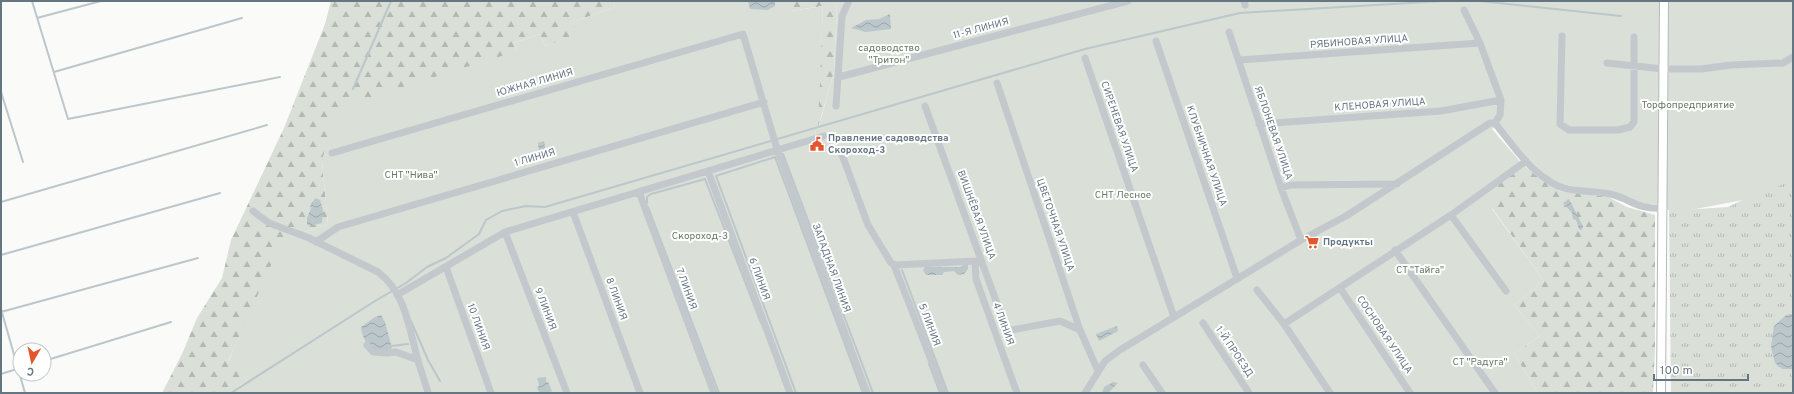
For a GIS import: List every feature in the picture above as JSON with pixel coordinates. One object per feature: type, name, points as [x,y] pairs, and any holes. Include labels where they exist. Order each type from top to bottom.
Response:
[{"type":"main road","points":[[1661,393],[1664,1]]},
{"type":"street","points":[[836,106],[842,16],[849,1]]},
{"type":"street","name":"11-Я ЛИНИЯ","points":[[838,77],[1128,1]]},
{"type":"street","points":[[1464,10],[1480,43],[1502,100],[1500,115],[1495,123]]},
{"type":"street","name":"ЯБЛОНЕВАЯ УЛИЦА","points":[[1229,32],[1259,124],[1301,240]]},
{"type":"street","name":"ЗАПАДНАЯ ЛИНИЯ","points":[[744,34],[775,143],[867,393]]},
{"type":"street","name":"ЮЖНАЯ ЛИНИЯ","points":[[332,153],[744,34]]},
{"type":"street","points":[[1562,36],[1560,124],[1569,130],[1618,130],[1630,127],[1634,122],[1634,37]]},
{"type":"street","name":"КЛУБНИЧНАЯ УЛИЦА","points":[[1156,41],[1237,278]]},
{"type":"street","name":"РЯБИНОВАЯ УЛИЦА","points":[[1239,60],[1480,43]]},
{"type":"street","points":[[1607,63],[1663,69],[1701,69],[1731,65],[1783,64],[1793,57]]},
{"type":"street","name":"СИРЕНЕВАЯ УЛИЦА","points":[[1085,58],[1174,317]]},
{"type":"street","name":"ЦВЕТОЧНАЯ УЛИЦА","points":[[997,83],[1080,330],[1098,371]]},
{"type":"street","name":"КЛЕНОВАЯ УЛИЦА","points":[[1259,124],[1441,111],[1502,100]]},
{"type":"street","name":"1 ЛИНИЯ","points":[[316,242],[338,227],[764,102]]},
{"type":"street","name":"ВИШНЁВАЯ УЛИЦА","points":[[925,106],[1007,332],[1060,321],[1080,330]]},
{"type":"street","points":[[1085,393],[1105,361],[1120,350],[1301,240],[1346,216],[1490,122],[1495,123],[1526,161],[1539,174],[1559,186],[1610,194],[1643,208],[1663,208]]},
{"type":"street","points":[[397,292],[446,267],[505,232],[708,171],[775,143],[824,136]]},
{"type":"street","name":"5 ЛИНИЯ","points":[[841,152],[868,225],[891,263],[894,265],[944,393]]},
{"type":"street","points":[[1284,324],[1451,215],[1526,161]]},
{"type":"street","name":"6 ЛИНИЯ","points":[[708,171],[790,393]]},
{"type":"street","points":[[1282,188],[1291,185],[1397,184]]},
{"type":"street","name":"7 ЛИНИЯ","points":[[639,192],[714,393]]},
{"type":"street","points":[[253,211],[269,223],[286,228],[378,272],[397,292],[405,310],[428,393]]},
{"type":"street","name":"8 ЛИНИЯ","points":[[573,212],[640,393]]},
{"type":"street","points":[[1451,215],[1506,291]]},
{"type":"street","name":"9 ЛИНИЯ","points":[[505,232],[567,393]]},
{"type":"street","points":[[1396,250],[1495,393]]},
{"type":"street","name":"4 ЛИНИЯ","points":[[975,262],[976,279],[1017,393]]},
{"type":"street","points":[[894,265],[982,263]]},
{"type":"street","name":"10 ЛИНИЯ","points":[[446,267],[491,393]]},
{"type":"street","name":"СОСНОВАЯ УЛИЦА","points":[[1340,288],[1410,393]]},
{"type":"street","points":[[1257,290],[1284,324],[1330,393]]},
{"type":"street","name":"1-Й ПРОЕЗД","points":[[1203,323],[1249,393]]},
{"type":"street","points":[[367,345],[373,352],[396,352],[418,360]]},
{"type":"street","points":[[1143,365],[1162,393]]},
{"type":"green space","points":[[331,1],[618,1],[614,2],[615,7],[573,22],[578,35],[545,46],[540,34],[514,43],[517,51],[322,161],[328,224],[298,234],[246,323],[228,361],[247,380],[231,393],[162,393],[182,354],[197,318],[222,278],[231,240],[284,128],[325,24]]},
{"type":"green space","points":[[793,1],[837,1],[834,72],[817,131],[823,6],[791,11]]},
{"type":"green space","points":[[793,1],[792,11],[823,6],[818,129],[834,72],[837,1],[1793,1],[1793,179],[1753,198],[1675,213],[1655,204],[1641,204],[1621,195],[1562,184],[1548,177],[1524,155],[1498,125],[1492,129],[1523,165],[1489,188],[1500,202],[1492,209],[1544,281],[1514,305],[1540,336],[1514,354],[1538,393],[231,393],[247,380],[228,362],[286,231],[298,234],[328,224],[322,161],[330,126],[342,106],[517,51],[514,43],[540,34],[545,46],[577,35],[573,22],[615,7],[614,2]]},
{"type":"green space","points":[[1523,165],[1539,178],[1560,191],[1608,197],[1627,207],[1655,215],[1655,348],[1653,393],[1538,393],[1514,354],[1540,336],[1514,305],[1544,281],[1492,208],[1489,187]]},
{"type":"green space","points":[[1793,175],[1793,393],[1671,393],[1669,211],[1728,207]]},
{"type":"water","points":[[748,1],[775,1],[775,6],[768,10],[750,9]]},
{"type":"water","points":[[890,14],[891,29],[866,32],[851,28],[866,20],[879,19]]},
{"type":"water","points":[[544,141],[546,152],[542,155],[539,152],[538,143]]},
{"type":"water","points":[[315,198],[320,200],[323,210],[322,223],[309,226],[307,224],[307,218]]},
{"type":"water","points":[[1569,199],[1583,226],[1582,230],[1579,229],[1576,220],[1573,219],[1572,213],[1563,203]]},
{"type":"water","points":[[965,264],[968,265],[968,269],[964,274],[958,275],[954,271],[944,272],[942,275],[926,275],[923,270],[925,267],[960,267]]},
{"type":"water","points":[[1793,314],[1793,369],[1782,369],[1775,363],[1771,347],[1774,326],[1786,315]]},
{"type":"water","points":[[381,315],[385,322],[392,348],[381,351],[376,350],[367,343],[361,327],[375,317]]},
{"type":"water","points":[[1117,326],[1118,331],[1099,341],[1096,334]]},
{"type":"water","points":[[546,377],[546,382],[548,382],[552,391],[548,393],[540,393],[537,389],[539,385],[537,378]]},
{"type":"water","points":[[1113,382],[1118,383],[1108,393],[1102,393],[1104,387]]},
{"type":"waterway","points":[[32,1],[68,119],[280,77]]},
{"type":"waterway","points":[[37,18],[101,1]]},
{"type":"waterway","points":[[353,89],[391,1]]},
{"type":"waterway","points":[[231,393],[375,301],[406,283],[427,267],[446,258],[479,234],[486,220],[502,211],[526,206],[545,207],[1085,49],[1240,13],[1443,1]]},
{"type":"waterway","points":[[1480,1],[1621,16]]},
{"type":"waterway","points":[[54,72],[242,18]]},
{"type":"waterway","points":[[1,92],[23,162]]},
{"type":"waterway","points":[[1,202],[267,125]]},
{"type":"waterway","points":[[783,154],[873,393]]},
{"type":"waterway","points":[[796,393],[716,176],[775,157],[863,393]]},
{"type":"waterway","points":[[647,203],[647,197],[651,194],[705,179],[761,323]]},
{"type":"waterway","points":[[1,255],[220,193]]},
{"type":"waterway","points":[[648,207],[719,393]]},
{"type":"waterway","points":[[1,312],[198,258]]},
{"type":"waterway","points":[[902,270],[948,393]]},
{"type":"waterway","points":[[1,309],[25,393]]},
{"type":"waterway","points":[[411,321],[428,360],[440,381]]},
{"type":"waterway","points":[[52,359],[171,322]]},
{"type":"waterway","points":[[392,346],[408,344]]},
{"type":"waterway","points":[[929,364],[940,393]]},
{"type":"waterway","points":[[1,374],[12,371]]},
{"type":"place","name":"Правление садоводства Скороход-3","points":[[817,144]]},
{"type":"place","name":"Продукты","points":[[1312,242]]},
{"type":"park label","name":"садоводство \"Тритон\"","points":[[889,54]]},
{"type":"park label","name":"Торфопредприятие","points":[[1688,105]]},
{"type":"park label","name":"СНТ \"Нива\"","points":[[411,175]]},
{"type":"park label","name":"СНТ Лесное","points":[[1123,195]]},
{"type":"park label","name":"Скороход-3","points":[[700,236]]},
{"type":"park label","name":"СТ \"Тайга\"","points":[[1420,270]]},
{"type":"park label","name":"СТ \"Радуга\"","points":[[1480,362]]}]
